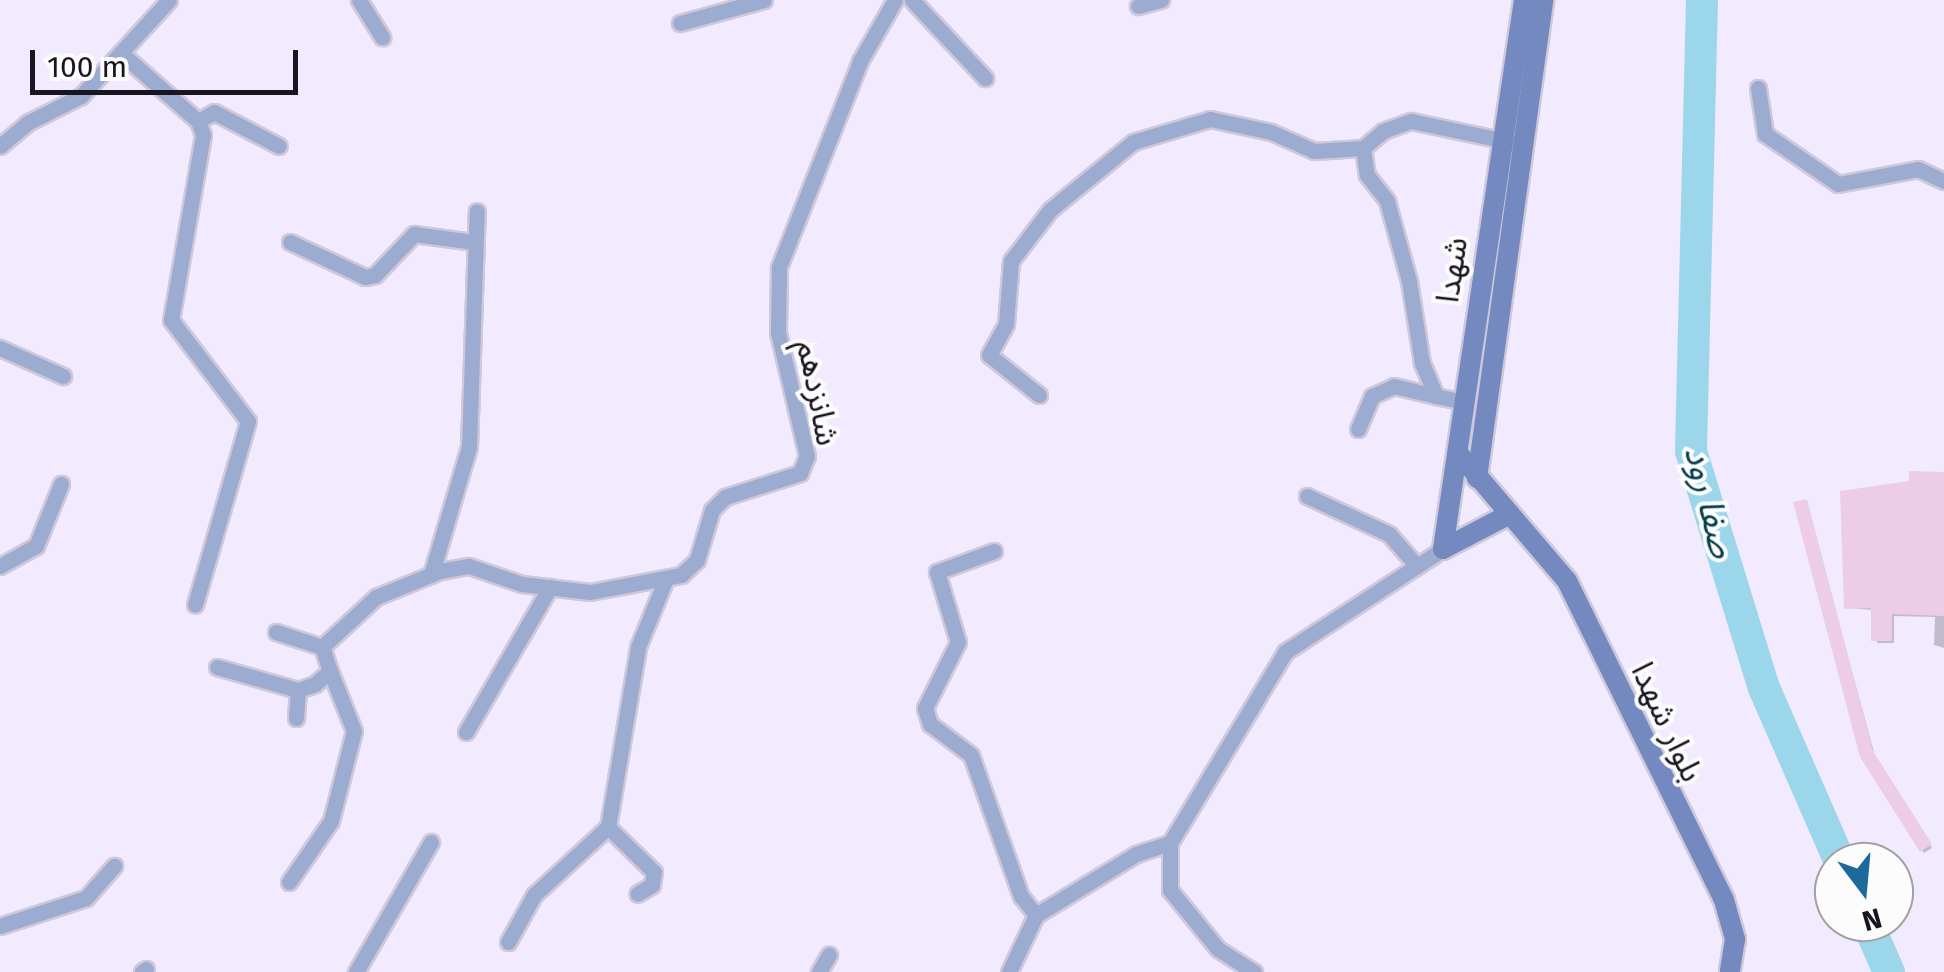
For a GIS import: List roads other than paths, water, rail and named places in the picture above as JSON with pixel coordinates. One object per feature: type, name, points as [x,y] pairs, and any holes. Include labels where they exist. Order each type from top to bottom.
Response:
[{"type":"main road","name":"شهدا","points":[[1477,478],[1524,0]]},
{"type":"main road","name":"شهدا","points":[[1443,549],[1464,402],[1510,142],[1543,0]]},
{"type":"main road","name":"بلوار شهدا","points":[[1458,453],[1506,516],[1567,580],[1724,900],[1735,940],[1730,972]]},
{"type":"main road","points":[[1443,549],[1506,516]]},
{"type":"street","points":[[0,146],[26,123],[80,96],[170,0]]},
{"type":"street","points":[[359,0],[382,37]]},
{"type":"street","points":[[680,22],[764,0]]},
{"type":"street","name":"شانزدهم","points":[[665,580],[696,560],[712,510],[725,498],[800,473],[808,456],[778,332],[779,267],[860,61],[895,0]]},
{"type":"street","points":[[912,0],[986,78]]},
{"type":"street","points":[[1138,6],[1161,0]]},
{"type":"street","points":[[122,54],[198,121],[204,136],[171,320],[248,421],[195,605]]},
{"type":"street","points":[[1758,88],[1765,134],[1838,184],[1918,169],[1944,181]]},
{"type":"street","points":[[198,121],[214,112],[279,146]]},
{"type":"street","points":[[1039,395],[989,355],[1006,324],[1011,260],[1050,210],[1134,142],[1210,119],[1271,132],[1314,151],[1362,148],[1411,121],[1510,142]]},
{"type":"street","points":[[1362,148],[1367,175],[1387,201],[1422,363],[1436,396]]},
{"type":"street","points":[[431,575],[469,447],[477,212]]},
{"type":"street","points":[[290,242],[366,277],[414,234],[474,242]]},
{"type":"street","points":[[0,348],[63,376]]},
{"type":"street","points":[[1358,429],[1372,396],[1394,386],[1464,402]]},
{"type":"street","points":[[0,566],[36,546],[61,484]]},
{"type":"street","points":[[1307,496],[1389,534],[1415,564]]},
{"type":"street","points":[[1254,972],[1218,949],[1170,890],[1170,843],[1284,652],[1443,549]]},
{"type":"street","points":[[994,551],[937,572],[958,642],[924,708],[930,724],[971,756],[1022,896],[1036,915]]},
{"type":"street","points":[[322,647],[376,597],[431,575],[469,566],[550,587],[590,592],[665,580]]},
{"type":"street","points":[[508,942],[534,895],[608,827],[638,647],[665,580]]},
{"type":"street","points":[[466,732],[550,587]]},
{"type":"street","points":[[276,632],[322,647]]},
{"type":"street","points":[[289,882],[331,821],[354,732],[322,647]]},
{"type":"street","points":[[217,667],[298,690],[330,671]]},
{"type":"street","points":[[296,718],[298,690]]},
{"type":"street","points":[[608,827],[654,872],[652,885],[637,894]]},
{"type":"street","points":[[356,972],[431,842]]},
{"type":"street","points":[[1009,972],[1036,915],[1136,854],[1170,843]]},
{"type":"street","points":[[0,926],[86,898],[114,866]]},
{"type":"street","points":[[819,972],[830,955]]},
{"type":"waterway","name":"صفا رود","points":[[1702,0],[1691,451],[1764,688],[1831,842]]},
{"type":"waterway","name":"صفا رود","points":[[1876,942],[1889,972]]}]
